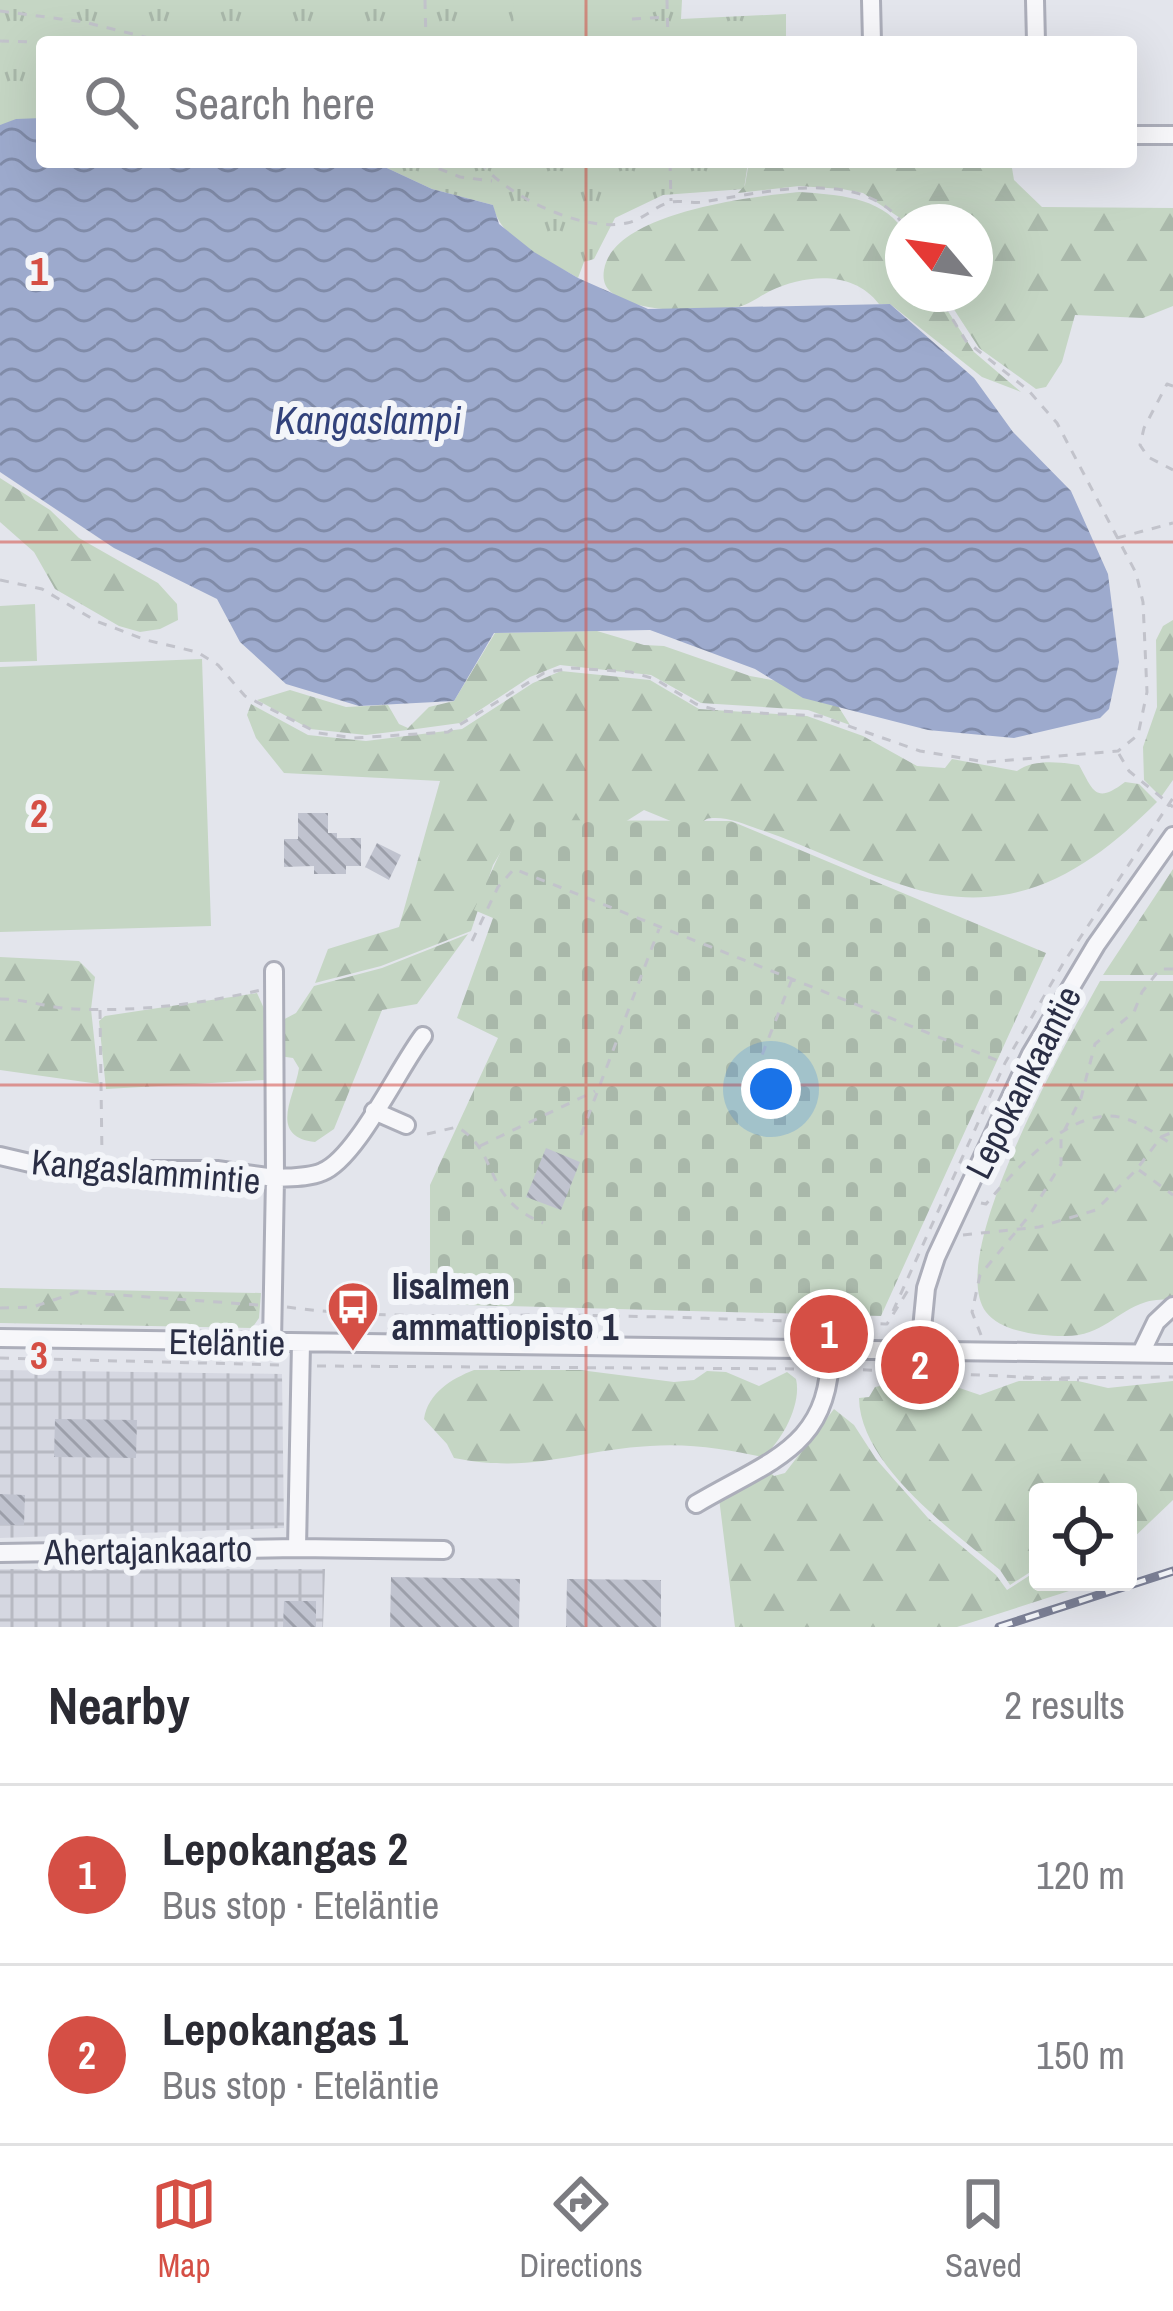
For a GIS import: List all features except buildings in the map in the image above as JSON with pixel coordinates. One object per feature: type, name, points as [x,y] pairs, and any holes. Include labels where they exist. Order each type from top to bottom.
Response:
[{"type":"street","points":[[871,0],[872,36]]},
{"type":"street","points":[[1035,0],[1036,36]]},
{"type":"street","points":[[1137,135],[1173,135]]},
{"type":"street","name":"Lepokankaantie","points":[[920,1348],[926,1288],[936,1257],[1023,1070],[1096,945],[1173,836]]},
{"type":"street","points":[[275,979],[275,1178],[306,1176],[334,1166],[357,1142],[423,1036]]},
{"type":"street","points":[[374,1111],[406,1126]]},
{"type":"street","name":"Kangaslammintie","points":[[0,1156],[60,1170],[217,1170],[275,1178],[272,1343]]},
{"type":"street","points":[[1141,1353],[1156,1322],[1173,1306]]},
{"type":"street","name":"Eteläntie","points":[[0,1338],[1173,1354]]},
{"type":"street","name":"Ahertajankaarto","points":[[297,1548],[301,1343]]},
{"type":"street","points":[[696,1504],[802,1441],[820,1414],[831,1369],[830,1348]]},
{"type":"street","name":"Ahertajankaarto","points":[[0,1553],[444,1550]]},
{"type":"path","points":[[425,0],[426,36]]},
{"type":"path","points":[[667,0],[668,36]]},
{"type":"path","points":[[0,11],[84,22],[141,36]]},
{"type":"path","points":[[632,19],[668,17]]},
{"type":"path","points":[[0,41],[31,41]]},
{"type":"path","points":[[436,168],[460,178],[494,181],[551,210],[608,226],[632,223],[671,201],[690,204],[786,190],[832,190],[885,205]]},
{"type":"path","points":[[484,168],[494,181]]},
{"type":"path","points":[[670,168],[671,201]]},
{"type":"path","points":[[0,580],[42,589],[96,621],[146,640],[197,652],[218,665],[245,696],[318,733],[354,738],[448,732],[544,673],[572,668],[631,672],[655,679],[696,704],[719,711],[820,716],[920,751],[986,762],[1118,751],[1138,735],[1147,692],[1143,602],[1136,573],[1057,422],[1028,390],[966,341],[948,312]]},
{"type":"path","points":[[1173,386],[1167,383],[1140,445],[1148,457],[1173,470]]},
{"type":"path","points":[[1116,538],[1173,524]]},
{"type":"path","points":[[1118,751],[1130,771],[1173,807]]},
{"type":"path","points":[[472,940],[498,887],[514,868],[1023,1070]]},
{"type":"path","points":[[580,1135],[660,926]]},
{"type":"path","points":[[1019,1376],[1004,1370],[989,1350],[972,1312],[980,1274],[1029,1216],[1061,1164],[1064,1132],[1081,1098],[1095,1044],[1133,1012],[1160,969],[1173,969]]},
{"type":"path","points":[[0,999],[70,1009],[219,1000],[275,979]]},
{"type":"path","points":[[749,1088],[792,979]]},
{"type":"path","points":[[100,1008],[103,1170]]},
{"type":"path","points":[[478,1147],[598,1090]]},
{"type":"path","points":[[963,1198],[986,1204],[1023,1160],[1088,1118],[1122,1117],[1173,1145]]},
{"type":"path","points":[[427,1135],[457,1126],[471,1135],[511,1206],[543,1222]]},
{"type":"path","points":[[962,1235],[1039,1227],[1096,1210],[1161,1137],[1173,1132]]},
{"type":"path","points":[[1137,1169],[1173,1195]]},
{"type":"path","points":[[0,1308],[33,1307],[77,1292],[391,1316],[624,1316],[886,1324],[936,1257]]},
{"type":"path","points":[[0,1358],[1173,1378]]},
{"type":"shaded area","points":[[0,1370],[282,1374],[284,1528],[0,1538]]},
{"type":"shaded area","points":[[0,1569],[325,1569],[323,1627],[0,1627]]},
{"type":"green space","points":[[0,0],[682,0],[681,19],[786,14],[786,36],[36,36],[36,119],[0,125]]},
{"type":"green space","points":[[513,0],[638,0],[639,36],[514,36]]},
{"type":"green space","points":[[387,168],[747,168],[744,189],[663,195],[615,218],[594,259],[584,262],[578,278],[515,239],[493,205],[432,189]]},
{"type":"green space","points":[[748,168],[1012,168],[1014,180],[1042,207],[1173,208],[1173,306],[1143,318],[1075,315],[1062,362],[1046,387],[1036,389],[979,348],[956,312],[993,312],[993,204],[885,204],[885,208],[863,193],[799,186],[738,193]]},
{"type":"green space","points":[[828,194],[856,199],[885,212],[885,304],[856,285],[828,278],[799,281],[738,307],[698,311],[640,305],[606,287],[604,270],[613,250],[632,234],[688,211],[751,198]]},
{"type":"green space","points":[[900,312],[948,312],[974,352],[1021,392],[982,377]]},
{"type":"green space","points":[[0,478],[50,510],[79,538],[158,583],[177,604],[178,620],[140,632],[119,626],[55,589],[34,552],[0,522]]},
{"type":"green space","points":[[35,604],[37,661],[0,662],[0,606]]},
{"type":"green space","points":[[1173,620],[1173,780],[1161,797],[1144,780],[1143,747],[1157,707],[1156,640],[1163,626]]},
{"type":"green space","points":[[597,631],[664,646],[750,676],[828,690],[850,725],[808,710],[701,703],[651,675],[560,665],[530,677],[460,723],[366,735],[310,729],[257,700],[290,690],[346,707],[388,705],[399,724],[408,728],[429,707],[454,701],[495,633]]},
{"type":"green space","points":[[202,659],[211,926],[0,932],[0,667]]},
{"type":"green space","points":[[561,671],[650,680],[699,709],[807,716],[863,736],[917,766],[945,768],[952,759],[1017,771],[1039,763],[1079,765],[1096,792],[1107,793],[1125,782],[1139,784],[1157,802],[1106,848],[1068,873],[1026,890],[980,897],[912,888],[724,819],[708,819],[698,826],[678,824],[644,810],[625,822],[541,821],[502,850],[471,931],[381,966],[315,983],[328,949],[399,927],[440,781],[284,773],[256,738],[247,715],[251,704],[308,735],[366,741],[462,729],[533,683]]},
{"type":"green space","points":[[515,820],[731,821],[1046,953],[881,1316],[430,1304],[430,1185],[498,1038],[457,1018],[493,918],[474,910]]},
{"type":"green space","points":[[1173,869],[1173,975],[1103,975]]},
{"type":"green space","points":[[468,934],[417,1004],[382,1010],[334,1129],[315,1142],[292,1132],[288,1113],[299,1068],[293,1058],[279,1056],[279,1022],[296,1013],[314,986],[382,968]]},
{"type":"green space","points":[[0,957],[79,961],[95,977],[91,1009],[99,1084],[0,1070]]},
{"type":"green space","points":[[1100,981],[1173,981],[1173,1299],[1146,1302],[1088,1333],[1021,1332],[986,1312],[978,1284],[982,1244],[1016,1146]]},
{"type":"green space","points":[[257,993],[266,1013],[265,1080],[106,1089],[99,1021],[105,1016]]},
{"type":"green space","points":[[0,1288],[261,1293],[259,1318],[252,1328],[0,1323]]},
{"type":"green space","points":[[474,1370],[580,1370],[674,1382],[694,1380],[707,1371],[726,1372],[759,1386],[787,1372],[796,1379],[797,1389],[789,1421],[763,1457],[665,1445],[531,1462],[482,1462],[454,1458],[424,1419],[442,1388]]},
{"type":"green space","points":[[936,1380],[980,1395],[1019,1381],[1078,1381],[1108,1388],[1173,1381],[1173,1500],[1137,1534],[1137,1483],[1029,1483],[1029,1573],[1010,1585],[1000,1570],[912,1494],[875,1448],[863,1423],[859,1398],[869,1397],[875,1387]]},
{"type":"green space","points":[[834,1409],[854,1425],[876,1459],[928,1518],[996,1575],[1007,1590],[1029,1576],[1029,1591],[1069,1591],[957,1627],[735,1627],[719,1498],[767,1469],[774,1476],[785,1473]]},
{"type":"water","name":"Kangaslampi","points":[[36,118],[36,168],[387,168],[432,189],[493,205],[499,224],[534,252],[648,309],[885,304],[885,312],[899,312],[974,378],[1013,432],[1071,491],[1108,574],[1119,662],[1109,709],[1100,718],[1014,738],[928,730],[803,698],[755,669],[650,630],[494,633],[454,701],[359,706],[286,684],[240,642],[217,599],[114,548],[0,472],[0,125]]},
{"type":"railway","points":[[999,1627],[1173,1571]]},
{"type":"place","name":"Lepokangas 2","points":[[829,1334]]},
{"type":"place","name":"Iisalmen ammattiopisto 1","points":[[353,1353]]},
{"type":"place","name":"Lepokangas 1","points":[[920,1365]]}]
